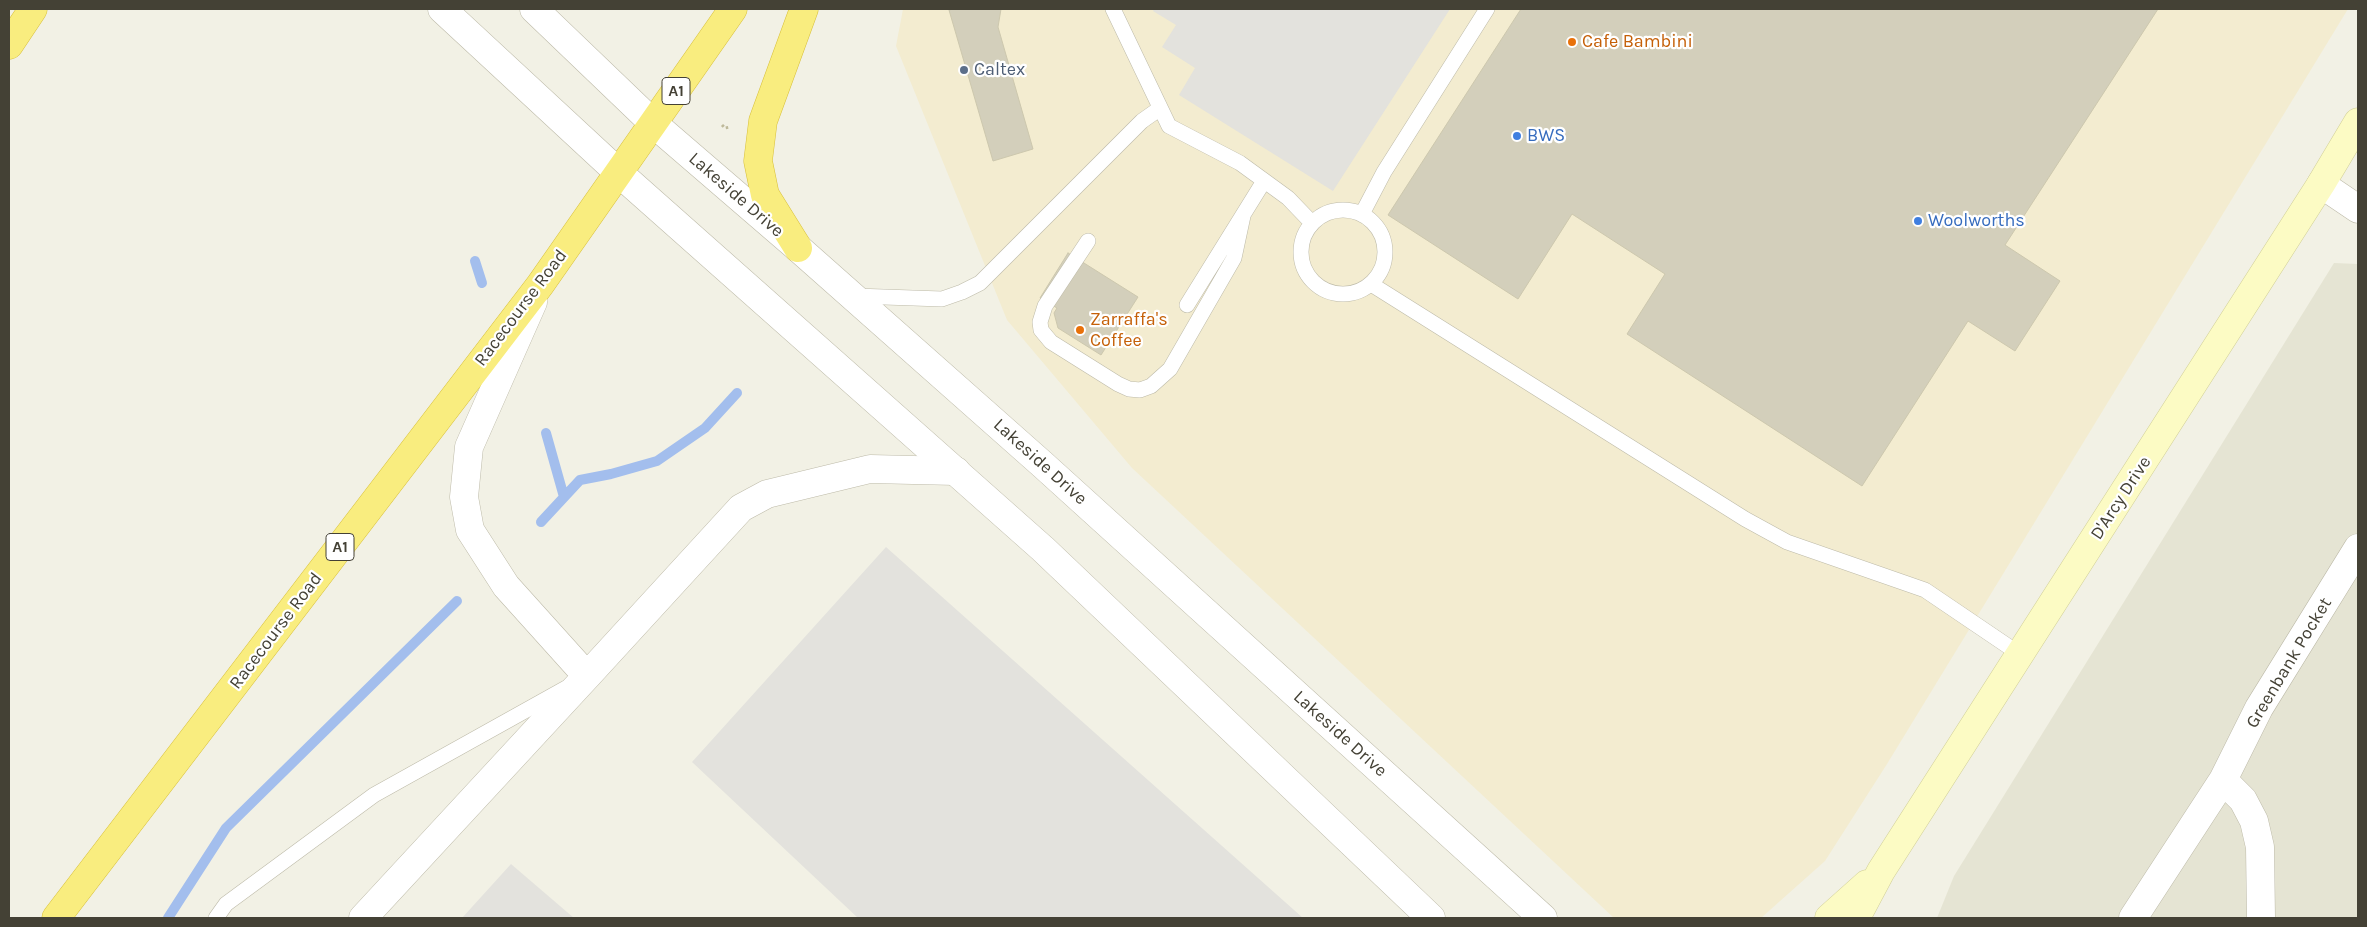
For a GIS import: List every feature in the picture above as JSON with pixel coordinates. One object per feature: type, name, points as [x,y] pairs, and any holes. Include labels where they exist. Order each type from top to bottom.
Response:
[{"type":"highway","points":[[9,45],[32,9]]},
{"type":"highway","name":"A1","points":[[619,172],[733,9]]},
{"type":"highway","points":[[798,248],[765,195],[758,161],[763,121],[804,9]]},
{"type":"highway","name":"Racecourse Road","points":[[56,918],[540,285],[619,172]]},
{"type":"main road","name":"D'Arcy Drive","points":[[1856,918],[1881,871],[2321,184],[2358,122]]},
{"type":"main road","name":"D'Arcy Drive","points":[[1829,918],[1881,871]]},
{"type":"street","points":[[442,9],[619,172],[1043,549],[1431,918]]},
{"type":"street","name":"Lakeside Drive","points":[[534,9],[654,124],[853,296],[1042,464],[1544,918]]},
{"type":"street","points":[[2321,184],[2358,209]]},
{"type":"street","points":[[540,285],[470,447],[464,497],[470,530],[506,586],[587,676]]},
{"type":"street","points":[[363,918],[741,508],[767,494],[870,468],[956,472]]},
{"type":"street","name":"Greenbank Pocket","points":[[2133,918],[2222,780],[2259,708],[2358,548]]},
{"type":"street","points":[[2222,780],[2243,800],[2254,821],[2260,846],[2261,918]]},
{"type":"lane","points":[[1113,9],[1159,109],[1169,126],[1240,163],[1288,198],[1312,223]]},
{"type":"lane","points":[[1362,214],[1384,172],[1487,9]]},
{"type":"lane","points":[[853,296],[942,299],[980,283],[1142,121],[1159,109]]},
{"type":"lane","points":[[1187,305],[1264,181]]},
{"type":"lane","points":[[1336,210],[1349,210],[1362,214],[1377,228],[1385,246],[1385,260],[1380,273],[1371,284],[1359,292],[1346,295],[1331,293],[1318,287],[1308,276],[1302,263],[1300,248],[1304,235],[1312,223],[1323,214],[1336,210]]},
{"type":"lane","points":[[1088,241],[1044,306],[1040,322],[1041,330],[1051,342],[1118,384],[1129,389],[1140,390],[1151,386],[1170,369],[1234,258],[1243,216]]},
{"type":"lane","points":[[1371,284],[1753,524],[1787,542],[1925,590],[2021,655]]},
{"type":"lane","points":[[216,918],[226,904],[374,795],[587,676]]},
{"type":"shaded area","points":[[903,9],[2348,9],[1887,764],[1825,861],[1761,918],[1614,918],[1132,468],[1007,320],[896,46]]},
{"type":"shaded area","points":[[1154,9],[1450,9],[1333,191],[1179,95],[1195,68],[1162,47],[1176,25],[1153,11]]},
{"type":"shaded area","points":[[2334,263],[2358,264],[2358,918],[1937,918],[1954,876]]},
{"type":"shaded area","points":[[886,547],[1303,918],[858,918],[692,762]]},
{"type":"shaded area","points":[[511,864],[574,918],[462,918]]},
{"type":"building","points":[[1001,9],[998,27],[1033,149],[993,161],[949,10]]},
{"type":"building","points":[[1521,9],[2158,9],[2005,245],[2060,281],[2015,351],[1968,321],[1862,486],[1627,334],[1665,274],[1572,214],[1518,299],[1388,215]]},
{"type":"building","points":[[1068,253],[1138,297],[1101,355],[1058,328],[1054,313],[1057,308],[1040,298]]},
{"type":"waterway","points":[[475,261],[482,283]]},
{"type":"waterway","points":[[541,522],[580,480],[611,474],[657,461],[705,428],[737,393]]},
{"type":"waterway","points":[[546,433],[564,497]]},
{"type":"waterway","points":[[168,918],[226,828],[457,601]]},
{"type":"place","name":"Cafe Bambini","points":[[1572,42]]},
{"type":"place","name":"Caltex","points":[[964,70]]},
{"type":"place","name":"BWS","points":[[1517,136]]},
{"type":"place","name":"Woolworths","points":[[1918,221]]},
{"type":"place","name":"Zarraffa's Coffee","points":[[1080,330]]}]
